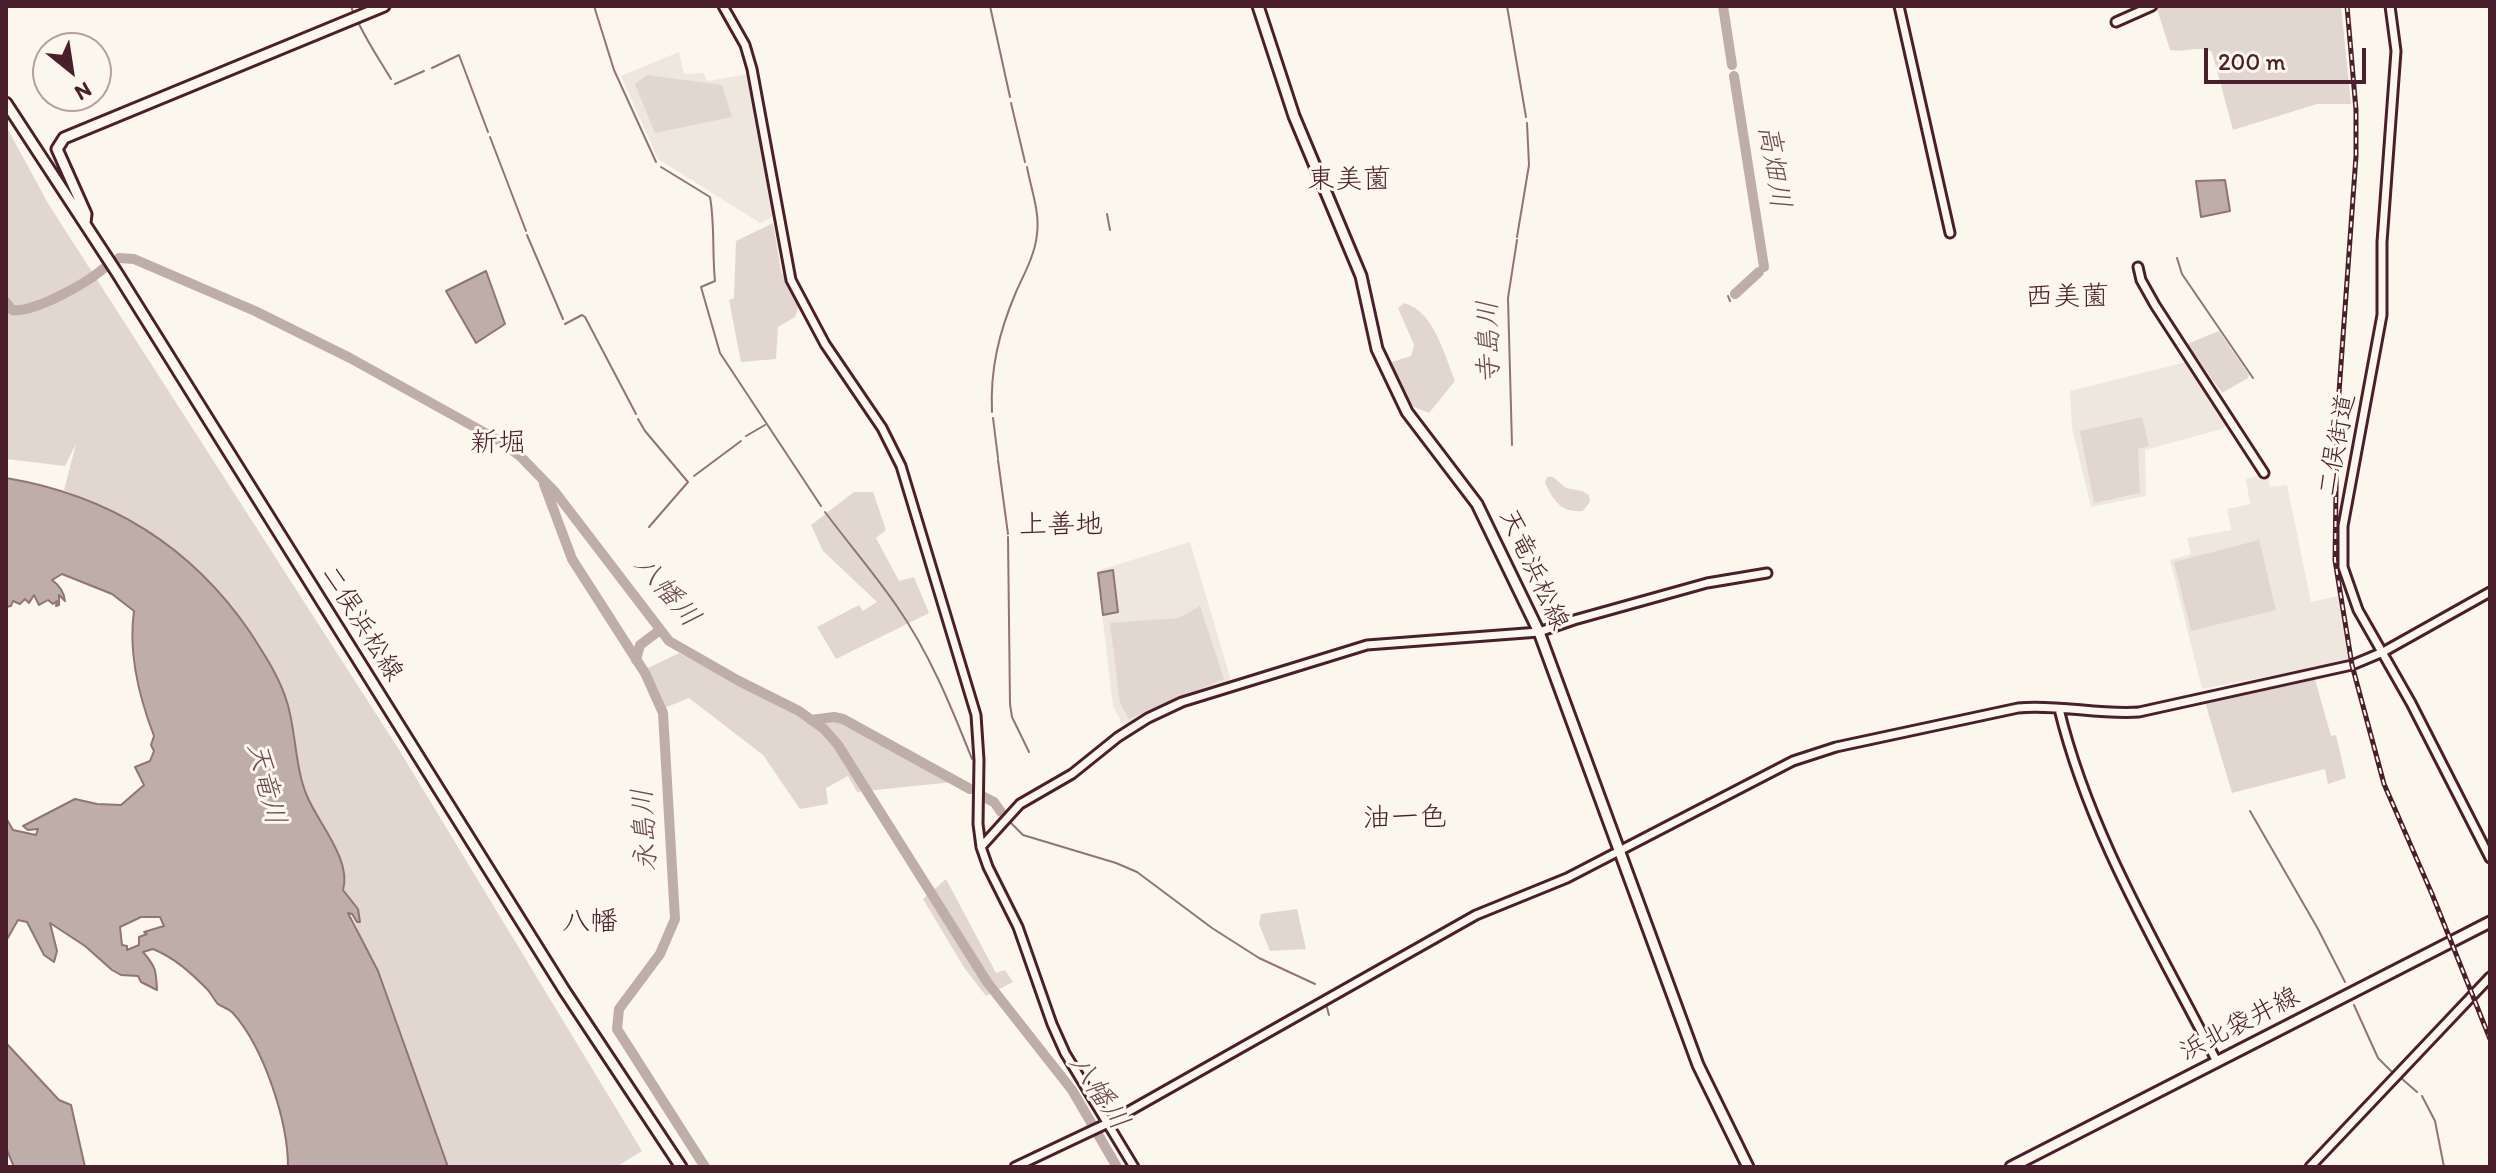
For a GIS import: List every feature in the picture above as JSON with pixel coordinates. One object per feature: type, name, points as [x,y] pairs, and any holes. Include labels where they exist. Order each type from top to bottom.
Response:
[{"type":"main road","points":[[85,223],[86,214],[57,149],[64,138],[384,6]]},
{"type":"main road","name":"天竜浜松線","points":[[1258,6],[1294,116],[1356,263],[1377,349],[1410,416],[1477,504],[1539,632],[1698,1065],[1748,1167]]},
{"type":"main road","name":"二俣浜松線","points":[[6,103],[85,223],[492,875],[681,1167]]},
{"type":"main road","name":"浜北袋井線","points":[[2011,1167],[2490,922]]},
{"type":"street","points":[[723,6],[745,45],[752,69],[791,280],[825,344],[882,428],[901,466],[976,715],[978,824],[988,867],[1025,944],[1065,1053],[1104,1124],[1134,1167]]},
{"type":"street","points":[[1899,6],[1950,233]]},
{"type":"street","points":[[2116,22],[2152,6]]},
{"type":"street","name":"二俣街道","points":[[2390,6],[2396,63],[2382,242],[2382,315],[2343,526],[2343,567],[2358,610],[2490,858]]},
{"type":"street","points":[[2138,267],[2141,280],[2155,305],[2264,473]]},
{"type":"street","points":[[981,847],[1020,804],[1072,774],[1148,718],[1182,702],[1367,645],[1539,632],[1707,583],[1767,573]]},
{"type":"street","points":[[1015,1167],[1104,1124],[1476,915],[1553,884],[1811,754],[2018,708],[2114,713],[2155,709],[2350,666],[2383,652],[2490,592]]},
{"type":"street","points":[[2059,709],[2078,776],[2104,841],[2217,1062]]},
{"type":"street","points":[[2310,1167],[2490,977]]},
{"type":"shaded area","points":[[2161,6],[2341,6],[2351,104],[2317,104],[2233,130],[2212,52],[2202,49],[2170,50],[2157,9]]},
{"type":"shaded area","points":[[679,52],[684,74],[704,73],[707,81],[749,74],[773,216],[769,219],[760,223],[658,159],[621,76]]},
{"type":"shaded area","points":[[647,75],[722,85],[732,117],[655,133],[635,84]]},
{"type":"shaded area","points":[[6,126],[49,205],[398,748],[642,1151],[616,1167],[448,1167],[307,795],[261,650],[119,515],[64,490],[76,444],[65,466],[6,459]]},
{"type":"shaded area","points":[[773,223],[781,271],[799,306],[795,317],[778,327],[776,359],[741,362],[729,300],[734,298],[736,241]]},
{"type":"shaded area","points":[[1404,303],[1423,315],[1431,325],[1455,381],[1429,413],[1406,404],[1389,363],[1411,356],[1414,345],[1398,308]]},
{"type":"shaded area","points":[[2219,331],[2249,375],[2222,393],[2187,344]]},
{"type":"shaded area","points":[[2190,361],[2231,422],[2222,429],[2145,450],[2146,496],[2091,507],[2072,428],[2070,391]]},
{"type":"shaded area","points":[[2142,417],[2149,446],[2138,449],[2140,493],[2094,503],[2080,431]]},
{"type":"shaded area","points":[[2268,474],[2270,487],[2287,485],[2311,602],[2338,596],[2349,661],[2202,689],[2170,560],[2191,554],[2187,538],[2231,530],[2227,509],[2250,504],[2246,479]]},
{"type":"shaded area","points":[[1547,477],[1553,477],[1566,488],[1589,495],[1590,502],[1583,511],[1564,508],[1548,489],[1545,483]]},
{"type":"shaded area","points":[[854,492],[873,492],[886,530],[876,538],[899,581],[914,577],[929,613],[836,659],[817,627],[859,605],[863,611],[877,602],[823,551],[811,525]]},
{"type":"shaded area","points":[[2259,540],[2276,610],[2191,631],[2174,562]]},
{"type":"shaded area","points":[[1190,542],[1232,684],[1125,729],[1113,706],[1097,571]]},
{"type":"shaded area","points":[[1200,606],[1224,679],[1129,719],[1120,703],[1110,623],[1179,618]]},
{"type":"shaded area","points":[[679,653],[788,711],[839,720],[953,782],[857,792],[848,776],[826,788],[828,804],[800,809],[763,755],[689,698],[662,709],[648,668]]},
{"type":"shaded area","points":[[2314,676],[2331,736],[2336,735],[2346,778],[2328,784],[2325,769],[2232,793],[2205,702]]},
{"type":"shaded area","points":[[946,879],[996,973],[1005,970],[1013,982],[986,996],[965,969],[923,899]]},
{"type":"shaded area","points":[[1297,909],[1306,949],[1270,951],[1259,924],[1261,914]]},
{"type":"water","points":[[2225,180],[2230,211],[2201,217],[2196,181]]},
{"type":"water","points":[[486,271],[505,324],[476,343],[446,291]]},
{"type":"water","name":"天竜川","points":[[6,478],[79,497],[144,529],[174,550],[227,601],[261,649],[284,692],[303,785],[343,866],[343,890],[358,909],[360,922],[348,913],[378,971],[448,1167],[288,1167],[279,1107],[255,1045],[233,1013],[218,1004],[182,966],[153,949],[143,952],[154,969],[157,990],[141,982],[138,976],[121,975],[112,970],[85,946],[50,923],[57,951],[54,962],[44,955],[27,922],[18,920],[6,941],[6,818],[13,830],[36,835],[38,829],[28,830],[23,826],[75,799],[121,805],[144,785],[135,767],[150,761],[154,736],[136,675],[132,643],[134,611],[112,594],[62,574],[52,580],[61,589],[65,601],[59,595],[59,605],[56,606],[57,601],[53,604],[48,600],[39,605],[34,595],[29,603],[25,599],[20,604],[13,601],[11,606],[6,607]],"holes":[[[141,917],[160,917],[164,926],[144,932],[147,934],[139,937],[139,945],[127,950],[127,946],[122,945],[120,927]]]},
{"type":"water","points":[[1113,570],[1118,612],[1103,615],[1098,573]]},
{"type":"water","points":[[6,1043],[59,1100],[71,1105],[85,1167],[14,1167],[6,1148]]},
{"type":"waterway","points":[[351,6],[353,12]]},
{"type":"waterway","points":[[594,6],[614,70],[656,162]]},
{"type":"waterway","points":[[990,6],[1010,97]]},
{"type":"waterway","name":"寺島川","points":[[1507,6],[1526,117]]},
{"type":"waterway","name":"高畑川","points":[[1723,6],[1732,65]]},
{"type":"waterway","points":[[358,22],[391,79]]},
{"type":"waterway","points":[[432,68],[459,55],[488,132]]},
{"type":"waterway","points":[[395,84],[424,71]]},
{"type":"waterway","name":"高畑川","points":[[1734,76],[1764,267]]},
{"type":"waterway","points":[[1011,103],[1025,162]]},
{"type":"waterway","name":"寺島川","points":[[1517,237],[1529,165],[1527,123]]},
{"type":"waterway","points":[[490,137],[526,231]]},
{"type":"waterway","points":[[661,167],[710,197],[715,281],[701,287],[720,353],[821,506]]},
{"type":"waterway","points":[[992,412],[994,366],[1000,336],[1036,242],[1036,209],[1027,167]]},
{"type":"waterway","points":[[1107,214],[1110,230]]},
{"type":"waterway","points":[[527,235],[563,319]]},
{"type":"waterway","name":"寺島川","points":[[1512,445],[1508,298],[1517,240]]},
{"type":"waterway","name":"八幡川","points":[[119,258],[134,259],[255,311],[350,358],[498,440],[520,456],[555,492],[669,641],[799,711],[824,729],[838,745],[987,982],[1072,1090],[1117,1167]]},
{"type":"waterway","points":[[2177,258],[2182,274],[2253,378]]},
{"type":"waterway","name":"八幡川","points":[[6,302],[12,310],[33,307],[72,289],[103,269]]},
{"type":"waterway","name":"高畑川","points":[[1735,294],[1759,272]]},
{"type":"waterway","name":"高畑川","points":[[1728,296],[1730,301]]},
{"type":"waterway","points":[[565,324],[582,315],[585,317],[636,414]]},
{"type":"waterway","points":[[993,418],[998,458]]},
{"type":"waterway","points":[[638,419],[688,482],[649,527]]},
{"type":"waterway","points":[[746,436],[765,425]]},
{"type":"waterway","points":[[694,476],[741,441]]},
{"type":"waterway","points":[[998,460],[1008,534]]},
{"type":"waterway","name":"永島川","points":[[544,484],[572,559],[645,673],[663,713],[675,919],[660,954],[619,1009],[617,1029],[705,1167]]},
{"type":"waterway","points":[[825,512],[879,581],[919,641],[972,759]]},
{"type":"waterway","points":[[1008,537],[1010,704],[1012,717],[1029,752]]},
{"type":"waterway","points":[[636,660],[640,645],[660,630]]},
{"type":"waterway","points":[[811,720],[843,719],[970,789]]},
{"type":"waterway","points":[[982,796],[994,802],[1001,812]]},
{"type":"waterway","points":[[2250,811],[2345,982]]},
{"type":"waterway","points":[[1009,821],[1023,835],[1137,872],[1212,928],[1259,958],[1315,984]]},
{"type":"waterway","points":[[1326,1004],[1329,1015]]},
{"type":"waterway","points":[[2354,1005],[2378,1058],[2393,1073]]},
{"type":"waterway","points":[[2401,1078],[2417,1092]]},
{"type":"waterway","points":[[2422,1096],[2435,1121],[2444,1167]]},
{"type":"railway","points":[[2347,6],[2356,110],[2356,156],[2337,420],[2335,560],[2352,665],[2384,784],[2490,1039]]},
{"type":"district","name":"東美薗","points":[[1349,181]]},
{"type":"district","name":"西美薗","points":[[2067,298]]},
{"type":"district","name":"新堀","points":[[498,444]]},
{"type":"district","name":"上善地","points":[[1061,526]]},
{"type":"district","name":"油一色","points":[[1405,819]]},
{"type":"district","name":"八幡","points":[[590,923]]}]
